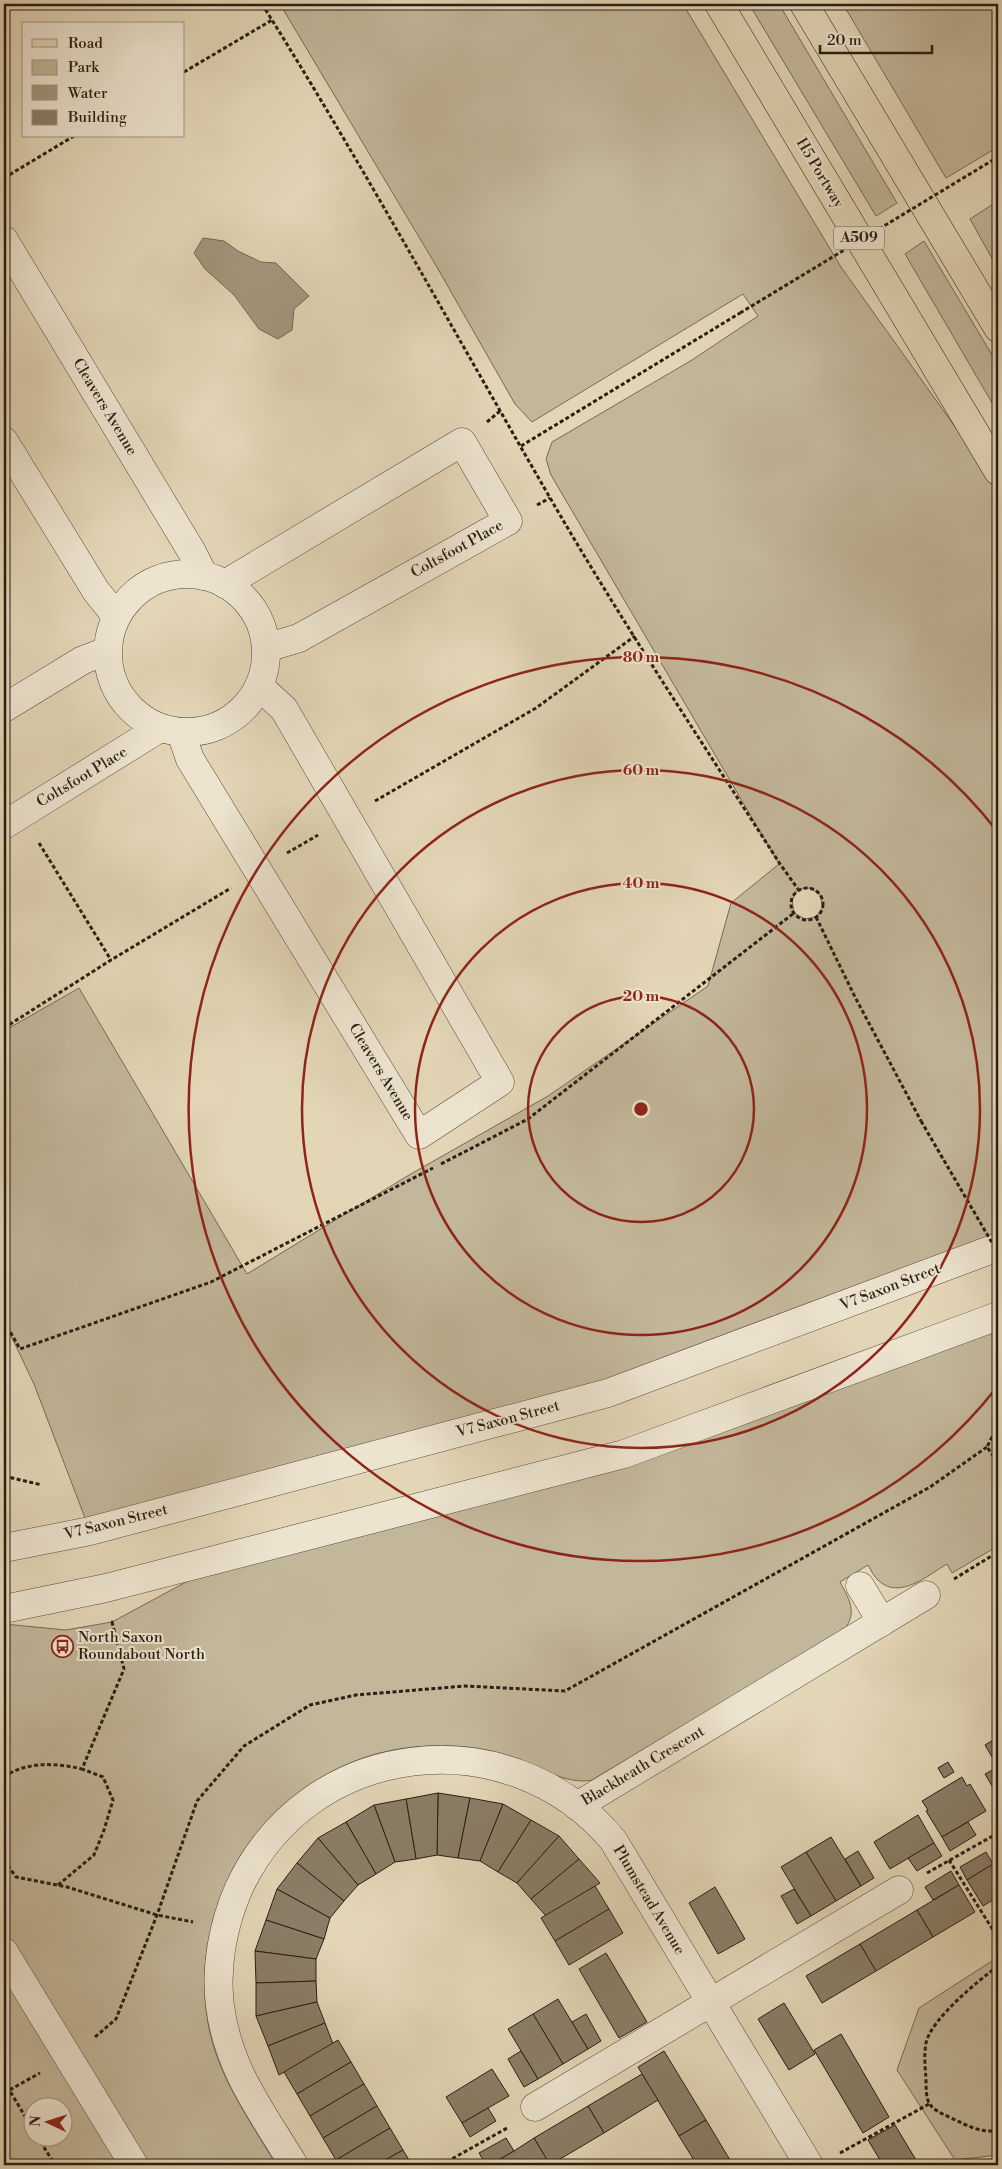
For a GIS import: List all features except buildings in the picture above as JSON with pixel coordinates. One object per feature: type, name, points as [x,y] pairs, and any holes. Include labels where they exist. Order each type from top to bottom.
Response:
[{"type":"main road","name":"H5 Portway","points":[[719,4],[998,472]]},
{"type":"main road","points":[[804,4],[998,328]]},
{"type":"street","name":"Cleavers Avenue","points":[[4,240],[187,544],[215,580]]},
{"type":"street","points":[[4,441],[96,591],[116,616]]},
{"type":"street","name":"Coltsfoot Place","points":[[215,580],[462,442],[508,521],[299,638],[266,648]]},
{"type":"street","points":[[178,574],[215,580],[246,600],[260,622],[266,648],[265,667],[259,686],[246,706],[227,722],[205,731],[171,730],[138,717],[122,699],[110,676],[107,651],[116,616],[132,595],[153,581],[178,574]]},
{"type":"street","points":[[4,708],[83,660],[107,651]]},
{"type":"street","name":"Cleavers Avenue","points":[[171,730],[419,1135],[500,1082],[284,709],[259,686]]},
{"type":"street","name":"Coltsfoot Place","points":[[13,820],[171,730]]},
{"type":"street","name":"V7 Saxon Street","points":[[4,1548],[90,1530],[608,1393],[998,1247]]},
{"type":"street","points":[[4,1609],[116,1586],[624,1454],[998,1316]]},
{"type":"street","points":[[860,1586],[882,1622]]},
{"type":"street","name":"Blackheath Crescent","points":[[294,2165],[238,2074],[226,2039],[219,2004],[220,1961],[225,1927],[243,1880],[253,1862],[276,1833],[296,1813],[335,1786],[363,1774],[410,1761],[443,1759],[478,1762],[506,1769],[539,1782],[577,1806],[926,1595]]},
{"type":"street","name":"Plumstead Avenue","points":[[577,1806],[591,1816],[613,1840],[809,2165]]},
{"type":"street","points":[[535,2108],[899,1890]]},
{"type":"street","points":[[4,1952],[134,2165]]},
{"type":"path","points":[[262,4],[550,498],[635,636],[780,864],[798,889]]},
{"type":"path","points":[[185,71],[272,20]]},
{"type":"path","points":[[4,178],[71,138]]},
{"type":"path","points":[[521,446],[998,157]]},
{"type":"path","points":[[13,820],[111,960]]},
{"type":"path","points":[[811,888],[820,895],[823,902],[816,917],[805,919],[794,913],[792,900],[798,889],[811,888]]},
{"type":"path","points":[[816,917],[855,997],[921,1121],[998,1253]]},
{"type":"path","points":[[998,1425],[987,1448],[998,1463]]},
{"type":"path","points":[[4,1476],[42,1485]]},
{"type":"path","points":[[926,1595],[998,1552]]},
{"type":"path","points":[[82,1769],[124,1669],[112,1622],[103,1624]]},
{"type":"path","points":[[4,1777],[10,1772],[32,1766],[60,1764],[82,1769],[103,1777],[113,1800],[94,1855],[58,1885]]},
{"type":"path","points":[[899,1890],[998,1833]]},
{"type":"path","points":[[4,1860],[16,1877],[58,1885],[158,1916],[225,1927]]},
{"type":"path","points":[[950,1860],[998,1938]]},
{"type":"path","points":[[998,1966],[968,1990],[946,2012],[928,2037],[925,2054],[926,2097],[932,2109],[977,2130],[998,2130]]},
{"type":"path","points":[[4,2080],[22,2111]]},
{"type":"path","points":[[835,2156],[929,2104]]},
{"type":"path","points":[[441,2165],[525,2118],[535,2108]]},
{"type":"path","points":[[43,2146],[55,2165]]},
{"type":"green space","points":[[280,4],[683,4],[841,267],[998,487],[998,1247],[741,1345],[90,1531],[34,1384],[4,1321],[4,1031],[79,988],[247,1274],[409,1175],[548,1096],[708,986],[731,903],[779,864],[551,475],[546,459],[552,442],[692,360],[758,316],[743,294],[532,422],[515,404],[438,269]],"holes":[[[811,888],[820,895],[823,907],[816,917],[805,919],[794,913],[792,900],[798,889]]]},
{"type":"green space","points":[[749,4],[779,4],[897,203],[876,216]]},
{"type":"green space","points":[[843,4],[998,4],[998,147],[946,178]]},
{"type":"green space","points":[[998,201],[998,269],[970,219]]},
{"type":"green space","points":[[924,241],[998,365],[998,413],[905,254]]},
{"type":"green space","points":[[998,1316],[998,1546],[952,1573],[947,1564],[914,1584],[905,1587],[887,1586],[877,1579],[868,1565],[840,1582],[851,1606],[851,1617],[844,1630],[592,1780],[571,1780],[507,1755],[468,1747],[428,1746],[377,1754],[331,1772],[290,1800],[256,1835],[230,1876],[212,1923],[205,1972],[208,2023],[212,2042],[227,2079],[245,2114],[276,2165],[4,2165],[4,1624],[66,1630],[112,1622],[238,1554],[624,1454]]},
{"type":"green space","points":[[998,1957],[998,2155],[955,2160],[897,2070],[919,2008]]},
{"type":"water","points":[[203,238],[224,241],[238,251],[261,262],[276,263],[309,296],[294,309],[292,330],[278,339],[259,329],[234,295],[205,269],[194,253]]},
{"type":"place","name":"North Saxon Roundabout North","points":[[62,1646]]}]
